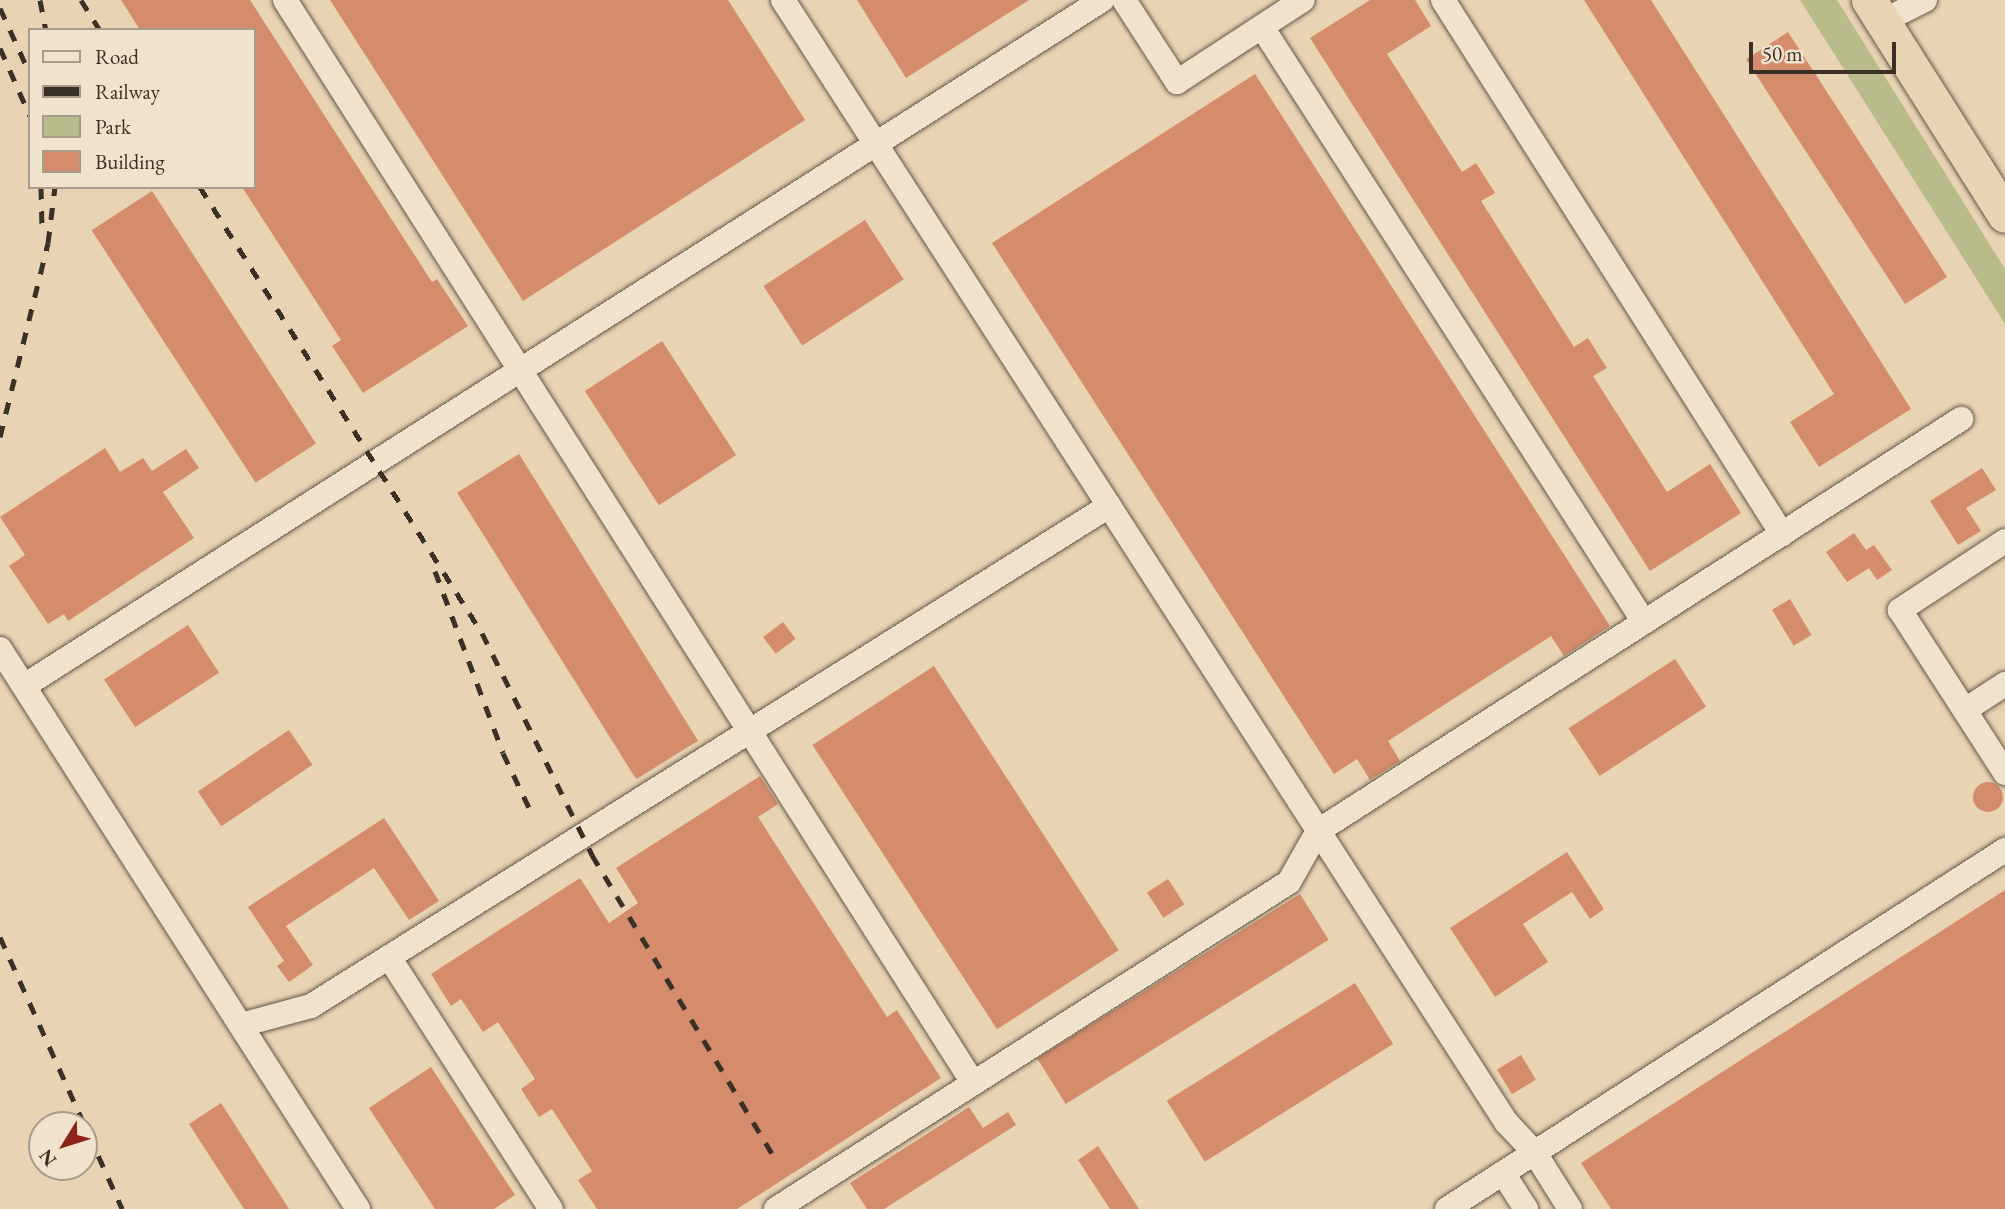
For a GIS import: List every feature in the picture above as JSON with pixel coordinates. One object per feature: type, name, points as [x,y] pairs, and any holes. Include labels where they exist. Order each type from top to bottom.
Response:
[{"type":"highway","points":[[1876,11],[2004,210]]},
{"type":"street","points":[[285,0],[973,1083]]},
{"type":"street","points":[[783,0],[1506,1122],[1535,1153],[1570,1209]]},
{"type":"street","points":[[24,686],[1102,0]]},
{"type":"street","points":[[1124,0],[1177,82],[1303,0]]},
{"type":"street","points":[[1443,0],[1782,534]]},
{"type":"street","points":[[1876,11],[1925,0]]},
{"type":"street","points":[[1262,27],[1644,622]]},
{"type":"street","points":[[775,1209],[1289,882],[1318,831],[1961,419]]},
{"type":"street","points":[[241,1025],[311,1006],[1109,506]]},
{"type":"street","points":[[2005,541],[1900,610],[2005,773]]},
{"type":"street","points":[[0,649],[358,1209]]},
{"type":"street","points":[[1965,710],[2005,684]]},
{"type":"street","points":[[1447,1209],[2005,850]]},
{"type":"street","points":[[389,957],[551,1209]]},
{"type":"street","points":[[1503,1173],[1526,1209]]},
{"type":"green space","points":[[1800,0],[1837,0],[2005,269],[2005,324]]},
{"type":"building","points":[[121,0],[250,0],[432,282],[437,279],[468,326],[363,393],[332,346],[341,340],[243,189],[256,189],[256,28],[139,28]]},
{"type":"building","points":[[330,0],[728,0],[805,120],[523,301]]},
{"type":"building","points":[[857,0],[1029,0],[906,78]]},
{"type":"building","points":[[1370,0],[1415,0],[1431,26],[1387,54],[1462,172],[1476,163],[1495,193],[1481,201],[1574,347],[1588,338],[1607,368],[1593,376],[1667,492],[1710,464],[1741,513],[1650,571],[1310,38]]},
{"type":"building","points":[[1584,0],[1651,0],[1911,409],[1819,467],[1790,422],[1834,394]]},
{"type":"building","points":[[1788,32],[1947,277],[1905,304],[1746,59]]},
{"type":"building","points":[[1255,74],[1610,626],[1564,656],[1551,636],[1388,741],[1400,761],[1370,780],[1357,759],[1334,774],[992,243]]},
{"type":"building","points":[[152,191],[316,443],[256,483],[92,230]]},
{"type":"building","points":[[865,220],[904,280],[802,345],[764,286]]},
{"type":"building","points":[[662,341],[736,455],[659,505],[585,391]]},
{"type":"building","points":[[105,448],[120,472],[143,458],[152,471],[186,449],[199,468],[163,492],[194,538],[68,621],[64,614],[48,624],[9,566],[25,555],[0,517]]},
{"type":"building","points":[[519,454],[698,741],[636,779],[457,493]]},
{"type":"building","points":[[1982,468],[1996,490],[1966,508],[1981,531],[1958,545],[1930,501]]},
{"type":"building","points":[[1854,533],[1866,550],[1874,545],[1892,570],[1877,580],[1869,568],[1847,582],[1826,552]]},
{"type":"building","points":[[1790,599],[1812,635],[1794,646],[1772,610]]},
{"type":"building","points":[[783,622],[796,639],[776,654],[763,637]]},
{"type":"building","points":[[188,625],[219,673],[135,727],[104,679]]},
{"type":"building","points":[[1675,659],[1706,707],[1600,776],[1568,728]]},
{"type":"building","points":[[934,666],[1119,950],[997,1029],[812,745]]},
{"type":"building","points":[[289,730],[312,765],[221,826],[198,792]]},
{"type":"building","points":[[760,776],[778,804],[758,817],[887,1017],[897,1010],[941,1078],[737,1209],[597,1209],[578,1180],[592,1171],[552,1109],[539,1117],[521,1089],[535,1079],[498,1022],[483,1032],[461,999],[451,1006],[431,974],[580,878],[609,923],[638,903],[616,868]]},
{"type":"building","points":[[1988,782],[1999,786],[2003,797],[1999,808],[1988,812],[1977,808],[1973,797],[1977,786]]},
{"type":"building","points":[[384,818],[439,901],[409,920],[374,868],[286,926],[313,965],[289,982],[277,966],[284,961],[248,907]]},
{"type":"building","points":[[1567,852],[1604,909],[1590,919],[1572,892],[1523,924],[1548,962],[1495,997],[1450,928]]},
{"type":"building","points":[[1168,879],[1184,904],[1163,918],[1147,893]]},
{"type":"building","points":[[2005,890],[2005,1209],[1611,1209],[1581,1163]]},
{"type":"building","points":[[1300,894],[1329,940],[1066,1104],[1037,1058]]},
{"type":"building","points":[[1355,983],[1393,1044],[1205,1162],[1167,1101]]},
{"type":"building","points":[[1521,1055],[1536,1080],[1512,1094],[1497,1069]]},
{"type":"building","points":[[431,1067],[515,1195],[494,1209],[435,1209],[369,1108]]},
{"type":"building","points":[[221,1103],[289,1209],[244,1209],[189,1124]]},
{"type":"building","points":[[969,1107],[983,1128],[1008,1112],[1016,1125],[884,1209],[867,1209],[850,1183]]},
{"type":"building","points":[[1098,1146],[1139,1209],[1110,1209],[1078,1160]]},
{"type":"railway","points":[[40,0],[46,28]]},
{"type":"railway","points":[[81,0],[99,28]]},
{"type":"railway","points":[[0,8],[28,70]]},
{"type":"railway","points":[[0,48],[28,111]]},
{"type":"railway","points":[[41,189],[42,229]]},
{"type":"railway","points":[[0,437],[48,243],[55,189]]},
{"type":"railway","points":[[201,189],[482,633],[592,855],[778,1163]]},
{"type":"railway","points":[[435,571],[503,753],[533,816]]},
{"type":"railway","points":[[0,937],[122,1209]]}]
